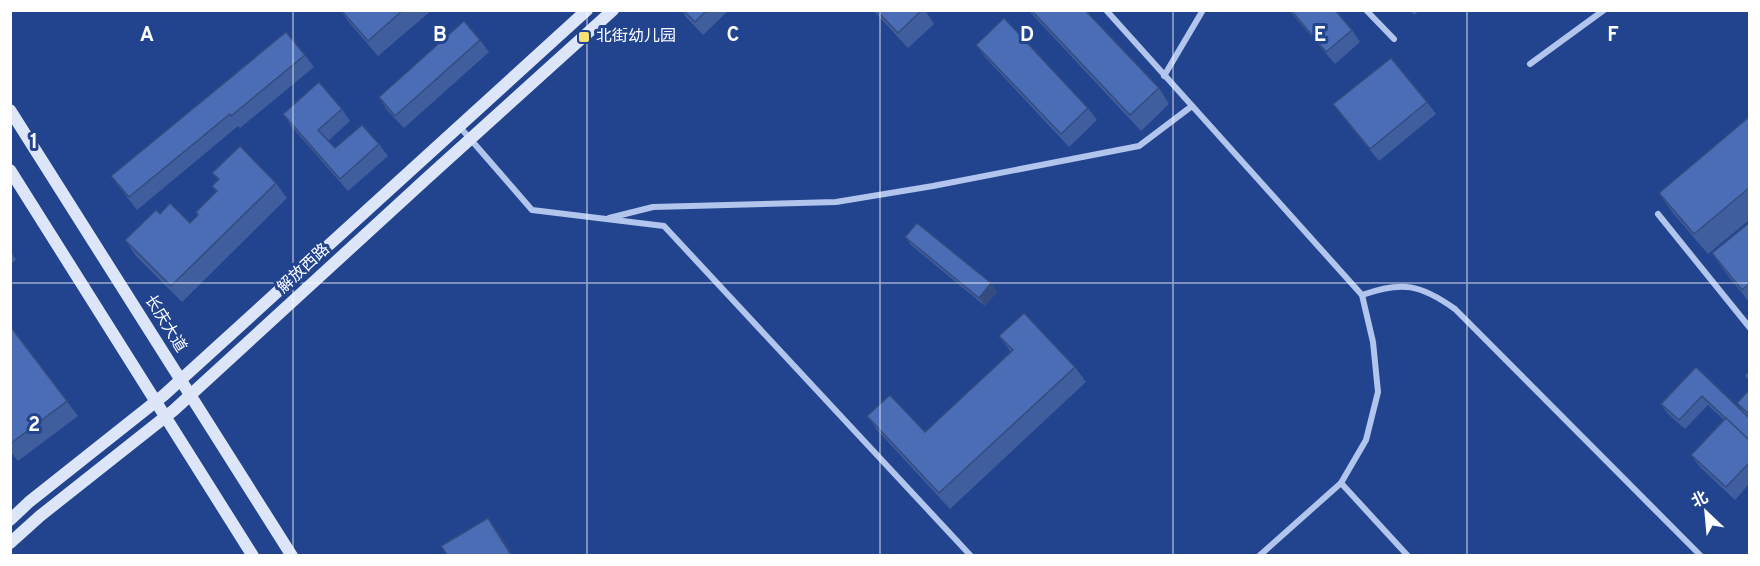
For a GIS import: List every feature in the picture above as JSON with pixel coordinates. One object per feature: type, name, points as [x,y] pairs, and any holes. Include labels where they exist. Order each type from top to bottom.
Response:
[{"type":"street","name":"解放西路","points":[[10,520],[29,502],[181,380],[587,10]]},
{"type":"street","name":"解放西路","points":[[10,543],[40,516],[166,417],[613,10]]},
{"type":"street","points":[[1106,10],[1362,295],[1373,342],[1378,392],[1366,440],[1341,483],[1259,555]]},
{"type":"street","points":[[1164,76],[1203,10]]},
{"type":"street","points":[[1366,10],[1394,39]]},
{"type":"street","points":[[1530,64],[1604,10]]},
{"type":"street","points":[[604,220],[653,207],[836,202],[933,186],[1139,146],[1192,106]]},
{"type":"street","name":"长庆大道","points":[[10,110],[292,555]]},
{"type":"street","points":[[459,126],[532,210],[664,226],[970,555]]},
{"type":"street","points":[[10,170],[253,555]]},
{"type":"street","points":[[1658,214],[1749,328]]},
{"type":"street","points":[[1362,295],[1385,287],[1410,287],[1434,294],[1455,309],[1701,555]]},
{"type":"street","points":[[1341,483],[1408,555]]},
{"type":"building","points":[[341,10],[403,10],[368,41]]},
{"type":"building","points":[[683,10],[707,10],[695,22]]},
{"type":"building","points":[[876,10],[922,10],[898,33]]},
{"type":"building","points":[[1031,10],[1085,10],[1159,88],[1130,115]]},
{"type":"building","points":[[1291,10],[1335,10],[1352,30],[1326,52]]},
{"type":"building","points":[[1004,18],[1088,108],[1061,134],[976,45]]},
{"type":"building","points":[[464,21],[480,40],[395,116],[379,97]]},
{"type":"building","points":[[286,32],[305,55],[129,197],[111,176]]},
{"type":"building","points":[[1391,58],[1427,102],[1370,149],[1333,104]]},
{"type":"building","points":[[319,82],[342,109],[318,130],[335,148],[362,125],[379,144],[340,179],[283,114]]},
{"type":"building","points":[[1749,117],[1749,188],[1694,234],[1659,193]]},
{"type":"building","points":[[240,146],[276,183],[171,286],[125,240],[156,210],[160,214],[170,203],[190,223],[198,215],[196,212],[217,191],[212,186],[219,179],[212,173]]},
{"type":"building","points":[[917,223],[991,283],[979,298],[905,237]]},
{"type":"building","points":[[1749,223],[1749,284],[1742,290],[1712,253]]},
{"type":"building","points":[[1024,313],[1075,367],[939,493],[867,416],[890,395],[925,432],[1013,350],[999,336]]},
{"type":"building","points":[[10,326],[67,401],[10,444]]},
{"type":"building","points":[[1696,367],[1749,418],[1749,440],[1702,396],[1679,420],[1661,404]]},
{"type":"building","points":[[1749,390],[1749,414],[1737,403]]},
{"type":"building","points":[[1726,418],[1749,440],[1749,463],[1726,487],[1691,455]]},
{"type":"building","points":[[488,518],[511,555],[447,555],[441,546]]},
{"type":"place","name":"北街幼儿园","points":[[584,37]]}]
